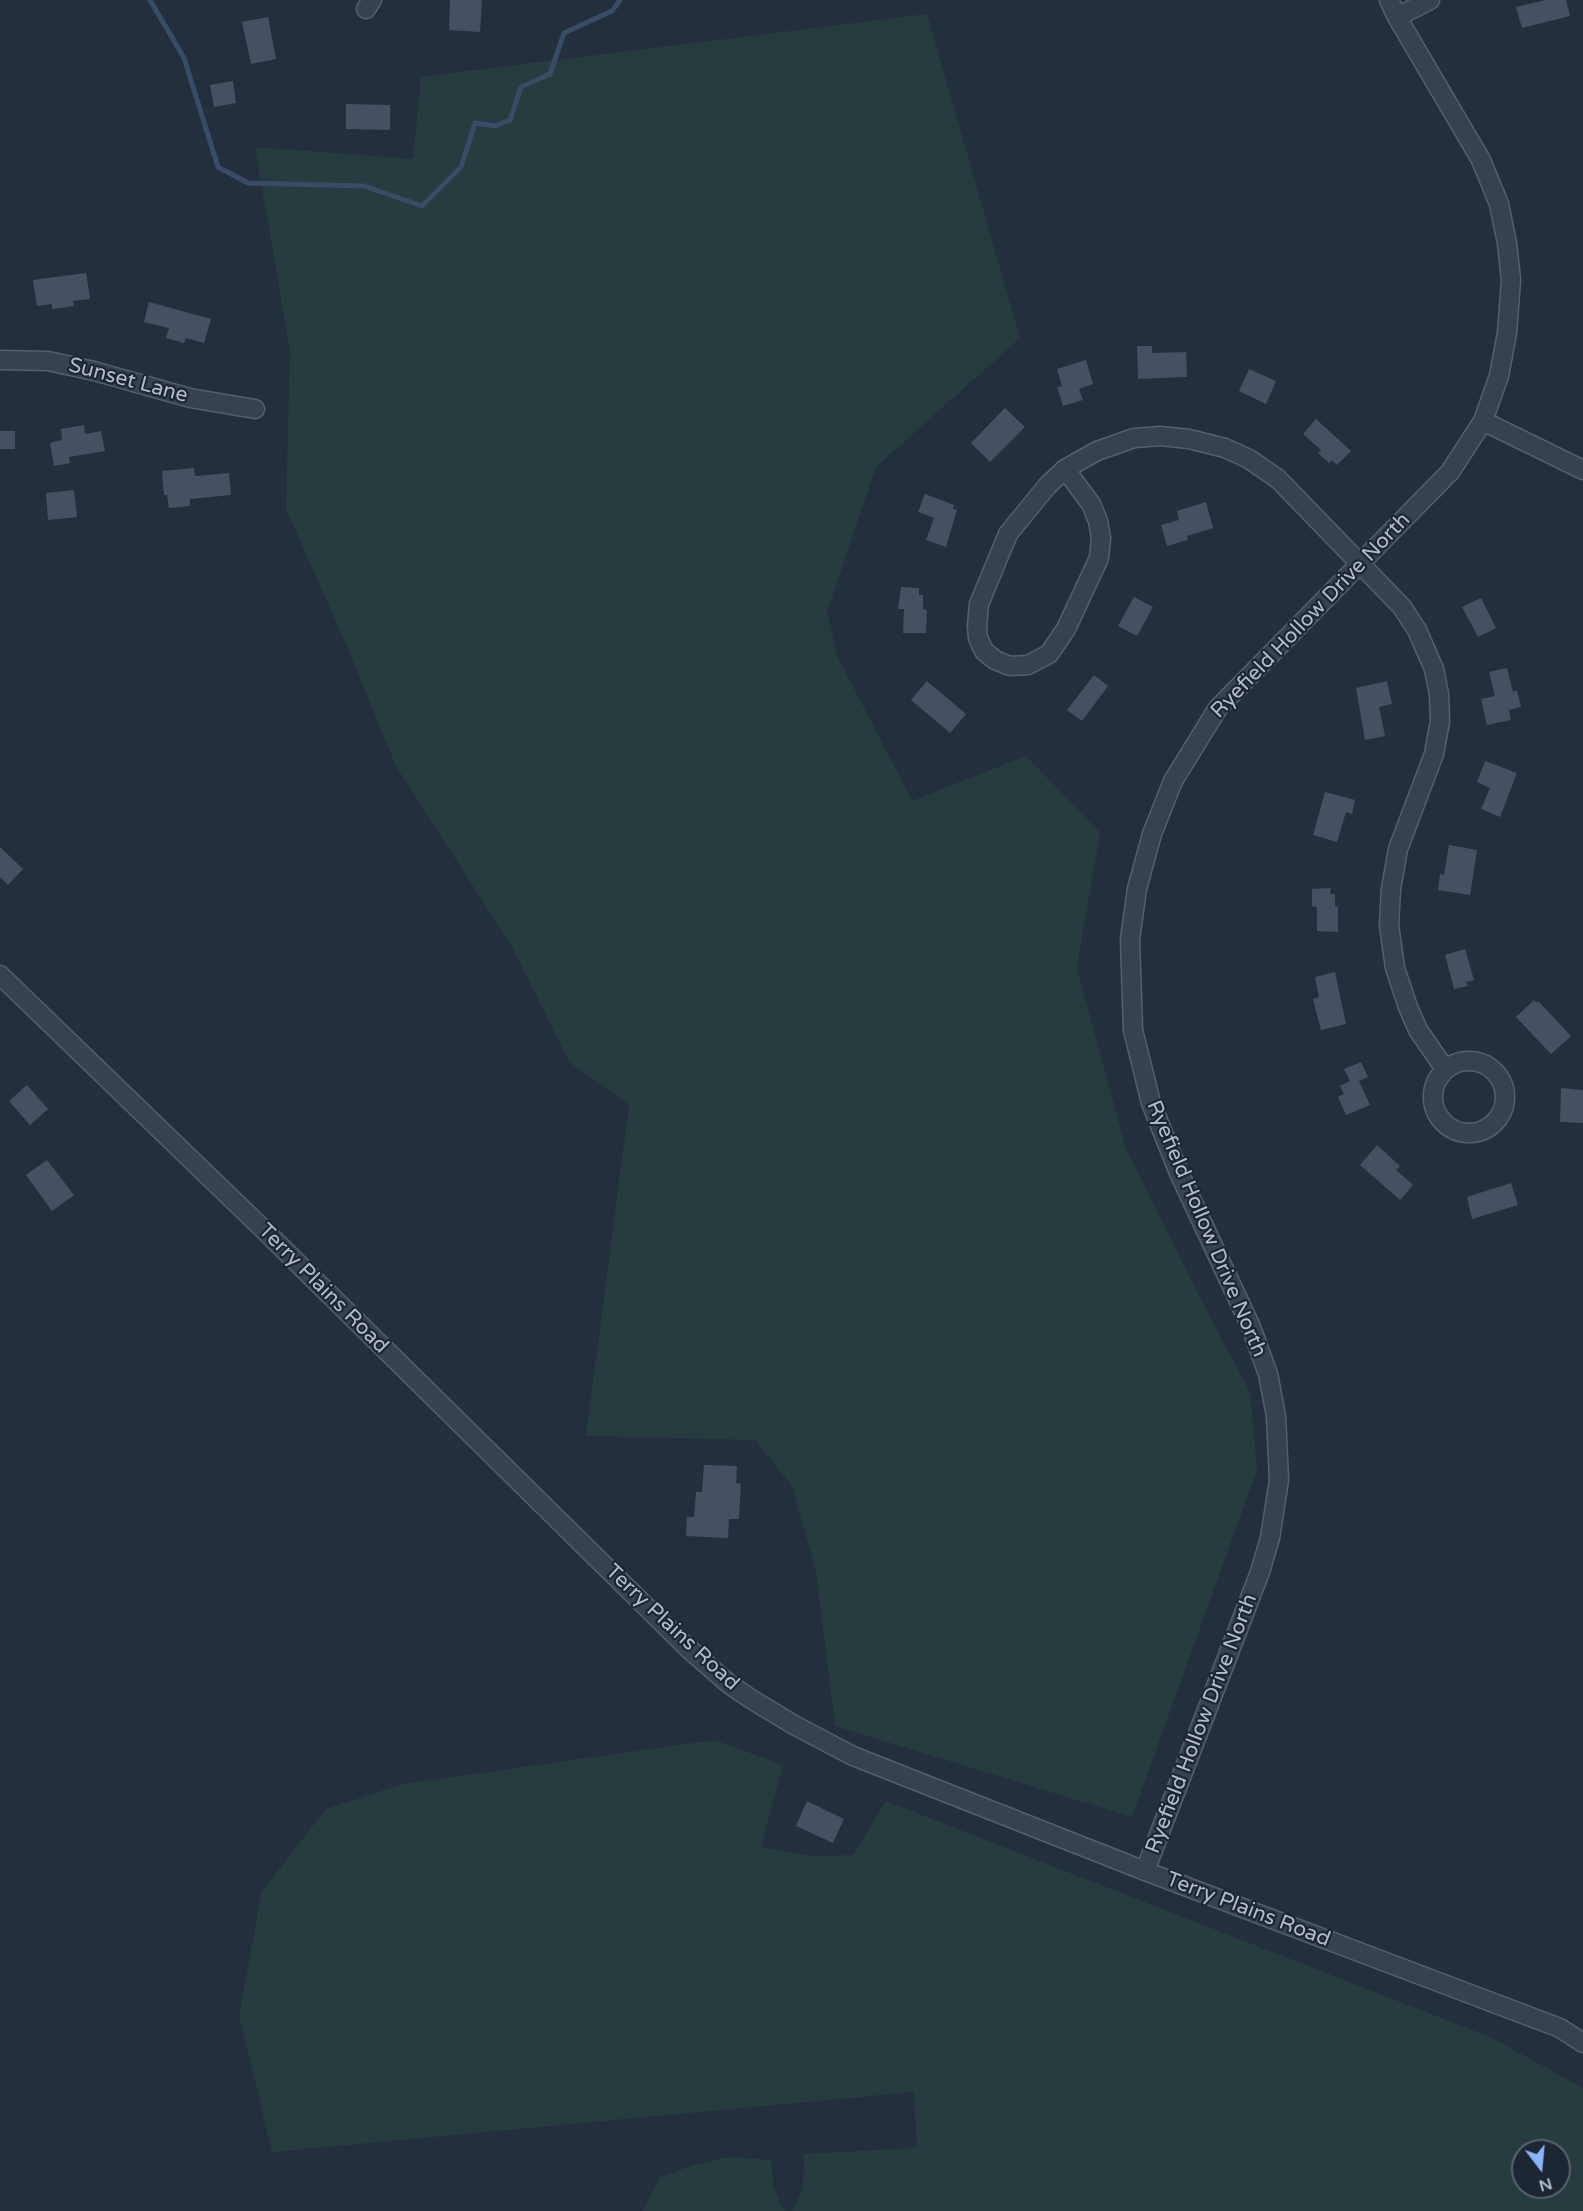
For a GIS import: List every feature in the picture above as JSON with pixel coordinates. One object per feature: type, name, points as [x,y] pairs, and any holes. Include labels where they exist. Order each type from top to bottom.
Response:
[{"type":"street","name":"Ryefield Hollow Drive North","points":[[1145,1871],[1260,1572],[1270,1538],[1279,1480],[1276,1416],[1268,1374],[1251,1327],[1179,1173],[1151,1103],[1133,1030],[1130,939],[1137,889],[1152,834],[1173,781],[1218,708],[1359,562],[1450,472],[1483,421],[1499,376],[1507,333],[1510,291],[1507,243],[1499,204],[1481,160],[1389,0]]},
{"type":"street","points":[[1397,17],[1430,0]]},
{"type":"street","name":"Sunset Lane","points":[[0,360],[48,361],[94,371],[190,398],[255,409]]},
{"type":"street","points":[[1483,421],[1583,470]]},
{"type":"street","points":[[1065,469],[1091,504],[1098,521],[1101,538],[1099,558],[1066,629],[1049,654],[1028,665],[1010,666],[995,660],[984,651],[978,638],[979,604],[1008,534],[1047,486],[1065,469],[1097,451],[1134,438],[1160,436],[1189,439],[1225,448],[1249,459],[1278,479],[1402,607],[1417,630],[1434,669],[1439,694],[1440,721],[1434,754],[1398,849],[1391,889],[1389,925],[1395,968],[1408,1007],[1418,1030],[1445,1069]]},
{"type":"street","name":"Terry Plains Road","points":[[0,975],[255,1221],[689,1649],[729,1684],[794,1725],[853,1756],[1145,1871],[1560,2028],[1583,2043]]},
{"type":"street","points":[[1479,1062],[1498,1076],[1504,1087],[1503,1110],[1487,1129],[1476,1133],[1458,1132],[1443,1123],[1436,1113],[1432,1102],[1433,1090],[1437,1079],[1445,1069],[1456,1063],[1479,1062]]},
{"type":"street","points":[[1560,2028],[1583,2026]]},
{"type":"green space","points":[[927,14],[1020,338],[876,467],[827,612],[837,655],[912,801],[1026,756],[1100,832],[1077,968],[1126,1149],[1250,1392],[1257,1470],[1132,1817],[835,1726],[816,1571],[792,1486],[755,1440],[586,1436],[629,1105],[569,1062],[512,947],[396,766],[345,642],[286,509],[290,351],[255,147],[413,159],[421,77]]},
{"type":"green space","points":[[715,1740],[783,1765],[761,1847],[813,1856],[853,1855],[886,1801],[1490,2037],[1583,2088],[1583,2211],[792,2211],[803,2188],[804,2154],[917,2148],[914,2092],[272,2152],[239,2015],[262,1891],[326,1809],[403,1784]]},
{"type":"green space","points":[[729,2157],[771,2160],[773,2186],[782,2207],[788,2211],[643,2211],[660,2177],[694,2165]]},
{"type":"building","points":[[450,0],[482,0],[480,32],[449,30]]},
{"type":"building","points":[[1546,0],[1566,0],[1570,16],[1522,28],[1516,7]]},
{"type":"building","points":[[268,17],[276,59],[251,64],[242,22]]},
{"type":"building","points":[[233,81],[236,103],[214,107],[210,85]]},
{"type":"building","points":[[346,104],[390,105],[390,130],[346,129]]},
{"type":"building","points":[[86,273],[90,299],[73,301],[74,306],[52,309],[52,304],[37,306],[33,280]]},
{"type":"building","points":[[149,302],[211,319],[204,343],[186,338],[184,343],[166,338],[169,328],[144,322]]},
{"type":"building","points":[[1137,346],[1152,346],[1152,353],[1186,352],[1187,377],[1138,379]]},
{"type":"building","points":[[1086,360],[1093,384],[1079,389],[1083,400],[1063,406],[1057,387],[1062,386],[1057,369]]},
{"type":"building","points":[[1249,369],[1276,381],[1266,404],[1239,391]]},
{"type":"building","points":[[1005,408],[1025,427],[990,462],[971,443]]},
{"type":"building","points":[[1316,419],[1351,451],[1337,465],[1332,460],[1329,463],[1318,453],[1321,450],[1303,434]]},
{"type":"building","points":[[84,425],[85,434],[101,431],[105,451],[69,457],[70,463],[54,466],[50,443],[62,440],[61,429]]},
{"type":"building","points":[[0,431],[15,431],[15,449],[0,449]]},
{"type":"building","points":[[194,468],[195,476],[229,473],[231,495],[190,499],[190,506],[169,508],[167,495],[164,495],[162,471]]},
{"type":"building","points":[[74,490],[77,517],[48,520],[46,493]]},
{"type":"building","points":[[925,494],[954,505],[953,509],[957,510],[946,547],[926,540],[934,518],[918,512]]},
{"type":"building","points":[[1206,502],[1213,528],[1187,536],[1188,540],[1167,546],[1161,525],[1179,520],[1177,511]]},
{"type":"building","points":[[901,587],[919,588],[919,595],[923,595],[923,609],[927,610],[926,633],[903,633],[904,609],[898,609]]},
{"type":"building","points":[[1134,597],[1153,607],[1137,636],[1118,626]]},
{"type":"building","points":[[1481,598],[1496,628],[1478,637],[1462,607]]},
{"type":"building","points":[[1507,668],[1513,692],[1517,690],[1521,707],[1509,710],[1511,720],[1487,725],[1481,699],[1495,696],[1489,672]]},
{"type":"building","points":[[1094,675],[1108,686],[1082,721],[1067,710]]},
{"type":"building","points":[[927,681],[966,714],[950,733],[911,700]]},
{"type":"building","points":[[1387,681],[1392,704],[1379,707],[1385,736],[1365,740],[1356,688]]},
{"type":"building","points":[[1485,761],[1517,773],[1500,817],[1481,809],[1490,788],[1477,782]]},
{"type":"building","points":[[1325,792],[1355,800],[1352,814],[1346,812],[1337,842],[1313,835]]},
{"type":"building","points":[[1449,845],[1477,850],[1470,895],[1438,890],[1440,874],[1444,875]]},
{"type":"building","points":[[0,847],[23,869],[8,885],[0,877]]},
{"type":"building","points":[[1331,888],[1330,894],[1335,894],[1335,907],[1338,906],[1338,932],[1317,931],[1317,907],[1312,906],[1312,889]]},
{"type":"building","points":[[1465,949],[1474,980],[1466,982],[1468,986],[1454,989],[1445,955]]},
{"type":"building","points":[[1335,972],[1346,1024],[1321,1030],[1313,999],[1319,997],[1315,977]]},
{"type":"building","points":[[1534,1000],[1537,1003],[1538,1001],[1571,1036],[1551,1054],[1516,1017]]},
{"type":"building","points":[[1361,1062],[1368,1077],[1359,1081],[1370,1105],[1346,1115],[1338,1097],[1344,1094],[1340,1086],[1350,1081],[1344,1069]]},
{"type":"building","points":[[27,1085],[48,1109],[30,1125],[9,1101]]},
{"type":"building","points":[[1561,1088],[1583,1090],[1583,1123],[1560,1122]]},
{"type":"building","points":[[1377,1145],[1400,1166],[1396,1170],[1413,1185],[1400,1200],[1360,1165]]},
{"type":"building","points":[[47,1160],[74,1195],[52,1211],[26,1175]]},
{"type":"building","points":[[1511,1183],[1518,1205],[1472,1219],[1467,1197]]},
{"type":"building","points":[[704,1465],[737,1466],[736,1483],[741,1484],[739,1519],[729,1519],[728,1538],[686,1536],[687,1517],[694,1517],[696,1492],[702,1492]]},
{"type":"building","points":[[807,1801],[844,1819],[833,1843],[796,1826]]},
{"type":"waterway","points":[[150,0],[184,58],[218,167],[248,183],[364,186],[422,206],[461,167],[475,123],[495,126],[510,120],[521,87],[550,74],[564,33],[612,11],[620,0]]}]
